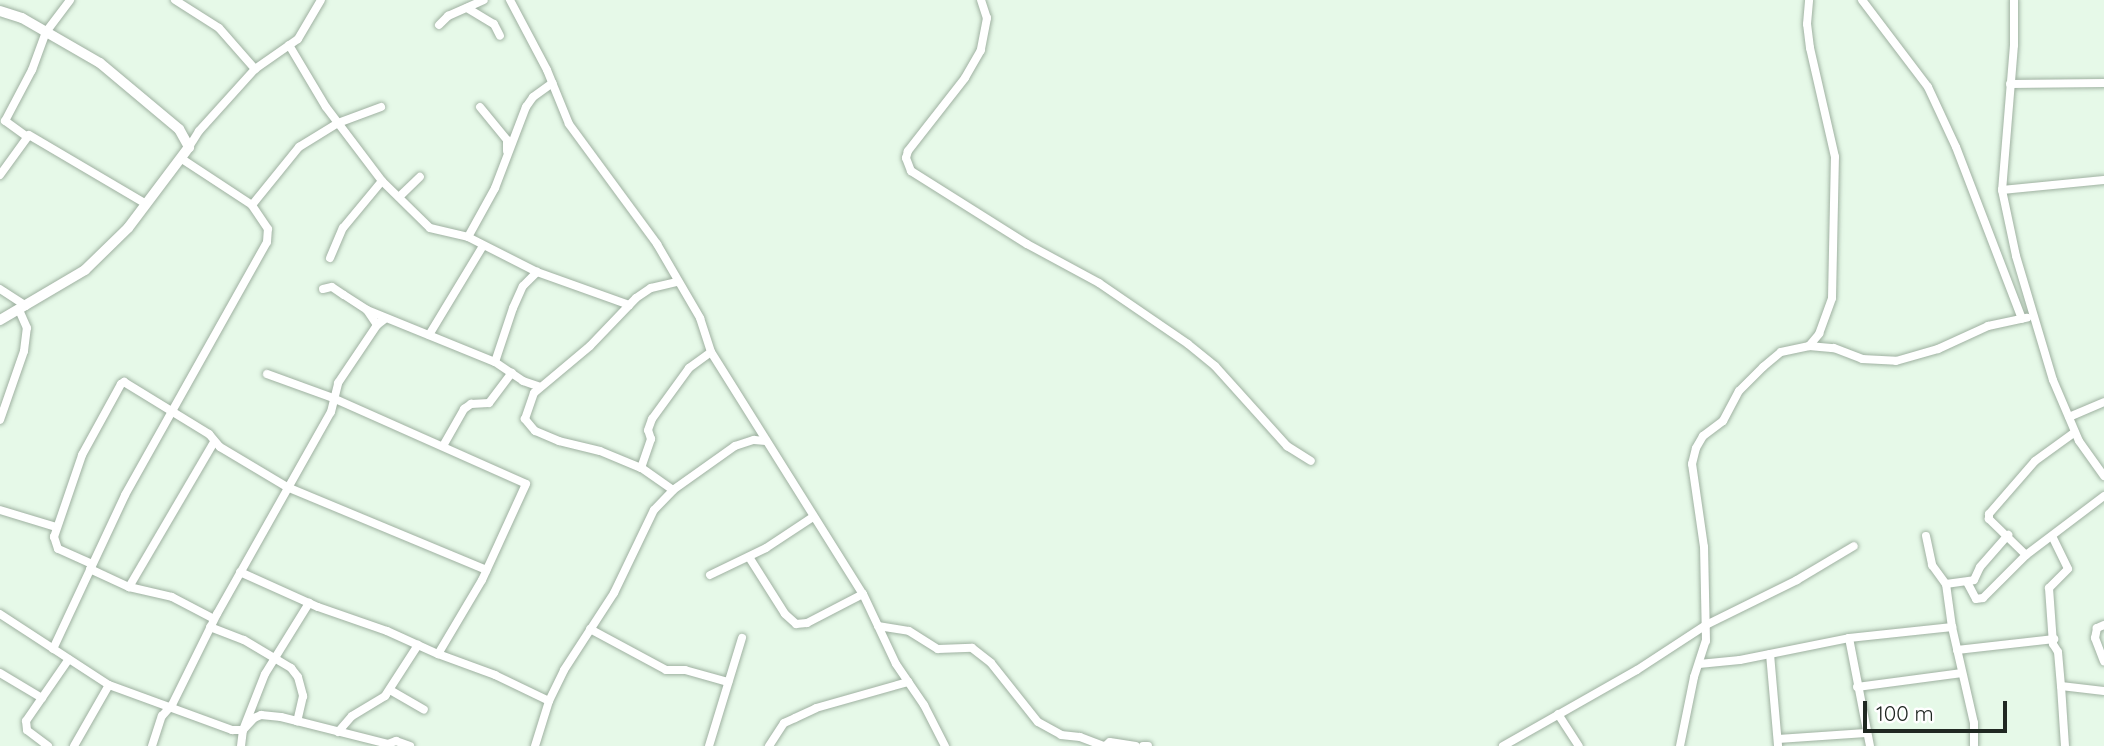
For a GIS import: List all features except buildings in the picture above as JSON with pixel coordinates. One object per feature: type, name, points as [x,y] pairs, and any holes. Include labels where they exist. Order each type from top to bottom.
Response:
[{"type":"street","points":[[70,0],[46,32],[32,70],[5,121],[26,136],[37,139],[146,204]]},
{"type":"street","points":[[175,0],[219,28],[255,69]]},
{"type":"street","points":[[0,320],[85,270],[128,228],[182,159],[200,131],[255,69],[298,39],[321,0]]},
{"type":"street","points":[[439,25],[448,16],[484,0]]},
{"type":"street","points":[[510,0],[552,83],[569,124],[657,244],[700,318],[711,352],[863,594],[908,682],[923,705],[941,745]]},
{"type":"street","points":[[981,0],[987,18],[981,50],[965,78],[908,151],[906,158],[912,171],[1027,244],[1099,283],[1188,344],[1215,366],[1282,441],[1311,461]]},
{"type":"street","points":[[1808,346],[1819,334],[1832,298],[1836,197],[1831,132],[1810,48],[1807,23],[1809,0]]},
{"type":"street","points":[[1862,0],[1928,87],[1956,147],[2022,320]]},
{"type":"street","points":[[2014,0],[2014,45],[2002,190],[2016,257],[2053,380],[2075,432],[2104,475]]},
{"type":"street","points":[[467,8],[494,23],[500,36]]},
{"type":"street","points":[[0,11],[46,32],[100,63],[179,130],[189,147]]},
{"type":"street","points":[[289,45],[338,124],[382,181],[430,228],[468,237],[537,272],[629,305]]},
{"type":"street","points":[[468,237],[495,188],[526,107],[533,97],[552,83]]},
{"type":"street","points":[[2010,84],[2104,83]]},
{"type":"street","points":[[252,205],[299,147],[338,124],[381,107]]},
{"type":"street","points":[[480,107],[507,139],[507,157]]},
{"type":"street","points":[[179,130],[191,134],[200,131]]},
{"type":"street","points":[[0,174],[26,136]]},
{"type":"street","points":[[53,649],[91,566],[170,410],[267,242],[268,229],[252,205],[182,159]]},
{"type":"street","points":[[399,197],[420,177]]},
{"type":"street","points":[[2002,190],[2104,180]]},
{"type":"street","points":[[330,258],[344,229],[382,181]]},
{"type":"street","points":[[429,335],[483,246]]},
{"type":"street","points":[[495,362],[523,286],[537,272]]},
{"type":"street","points":[[673,490],[641,468],[600,451],[559,442],[528,426],[524,419],[534,393],[590,345],[629,305],[651,288],[678,282]]},
{"type":"street","points":[[323,289],[332,287],[366,310],[495,362],[540,387]]},
{"type":"street","points":[[0,289],[22,308],[27,328],[24,351],[0,419]]},
{"type":"street","points":[[366,310],[377,326]]},
{"type":"street","points":[[1680,746],[1706,641],[1704,547],[1692,464],[1696,448],[1703,436],[1723,421],[1739,391],[1781,352],[1808,346],[1834,348],[1862,359],[1896,361],[1938,349],[1988,326],[2034,317]]},
{"type":"street","points":[[152,746],[162,716],[172,705],[212,623],[331,411],[338,383],[377,326],[386,318]]},
{"type":"street","points":[[641,468],[651,439],[648,430],[652,419],[689,368],[711,352]]},
{"type":"street","points":[[443,446],[464,409],[471,404],[489,403],[512,373]]},
{"type":"street","points":[[267,374],[333,398],[526,484],[486,570],[438,654]]},
{"type":"street","points":[[297,721],[303,696],[298,677],[291,668],[172,597],[129,587],[54,546],[56,527],[82,455],[121,384],[128,384],[209,434],[214,442],[287,487],[486,570]]},
{"type":"street","points":[[2069,417],[2104,402]]},
{"type":"street","points":[[2026,555],[1989,519],[1989,514],[2035,461],[2075,432]]},
{"type":"street","points":[[535,746],[549,701],[614,593],[654,510],[673,490],[735,446],[754,440],[766,441]]},
{"type":"street","points":[[129,587],[214,442]]},
{"type":"street","points":[[1967,582],[1976,599],[1983,598],[2026,555],[2044,540],[2053,538],[2104,496]]},
{"type":"street","points":[[0,510],[56,527]]},
{"type":"street","points":[[710,575],[749,557],[813,517]]},
{"type":"street","points":[[1946,584],[1958,580],[1974,580],[1980,567],[2008,535]]},
{"type":"street","points":[[1926,536],[1932,565],[1946,584],[1952,627],[1974,723],[1974,746]]},
{"type":"street","points":[[2053,538],[2067,569],[2049,588],[2065,746]]},
{"type":"street","points":[[1503,746],[1706,625],[1854,546]]},
{"type":"street","points":[[749,557],[785,614],[796,624],[807,624],[863,594]]},
{"type":"street","points":[[240,572],[309,603],[495,675],[549,701]]},
{"type":"street","points":[[241,746],[243,730],[273,658],[309,603]]},
{"type":"street","points":[[0,614],[109,685],[172,705],[232,730],[243,730],[254,718],[261,715],[297,721],[388,745],[396,741],[410,746]]},
{"type":"street","points":[[2104,625],[2096,628],[2095,638],[2104,661]]},
{"type":"street","points":[[878,626],[909,631],[938,649],[972,649],[992,663],[1038,722],[1050,731],[1104,746],[1110,742],[1136,746]]},
{"type":"street","points":[[1699,664],[1770,654],[1849,638],[1952,627]]},
{"type":"street","points":[[590,629],[666,670],[685,670],[728,682]]},
{"type":"street","points":[[1693,634],[1706,641]]},
{"type":"street","points":[[709,746],[742,638]]},
{"type":"street","points":[[1849,638],[1870,746]]},
{"type":"street","points":[[1957,650],[2054,639]]},
{"type":"street","points":[[338,732],[352,716],[390,690],[418,645]]},
{"type":"street","points":[[1770,654],[1778,743],[1866,733]]},
{"type":"street","points":[[48,746],[25,726],[69,659]]},
{"type":"street","points":[[0,673],[43,698]]},
{"type":"street","points":[[1857,687],[1962,673]]},
{"type":"street","points":[[769,746],[784,723],[817,708],[908,682]]},
{"type":"street","points":[[74,746],[109,685]]},
{"type":"street","points":[[2061,686],[2104,691]]},
{"type":"street","points":[[390,690],[424,710]]},
{"type":"street","points":[[1558,714],[1579,746]]},
{"type":"street","points":[[349,746],[352,735]]}]
